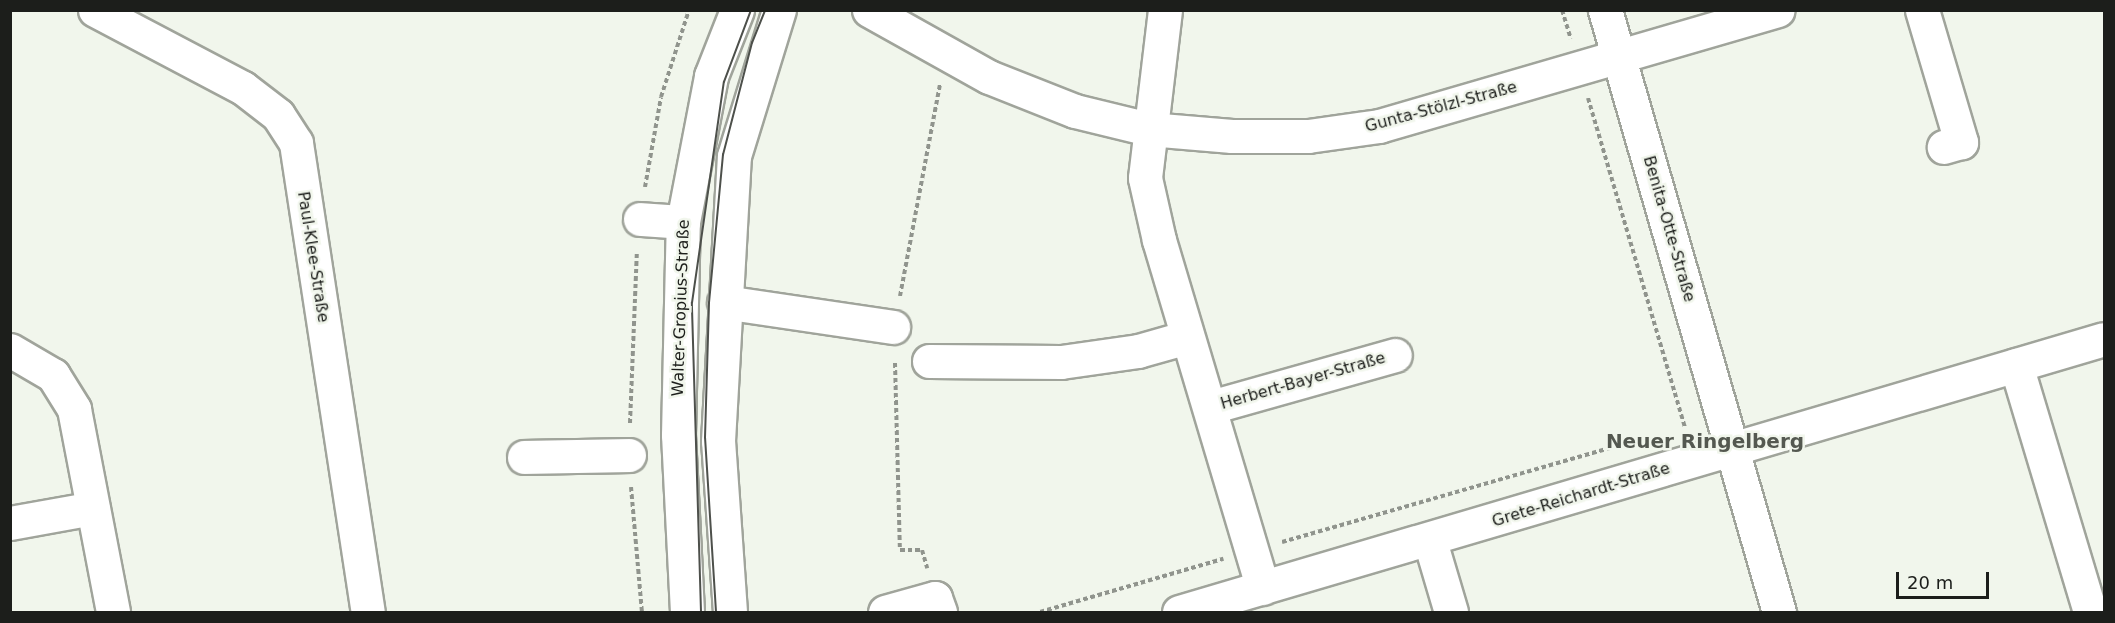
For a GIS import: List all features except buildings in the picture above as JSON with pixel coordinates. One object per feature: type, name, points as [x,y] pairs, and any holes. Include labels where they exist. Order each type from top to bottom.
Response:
[{"type":"street","name":"Paul-Klee-Straße","points":[[95,10],[243,88],[278,115],[296,143],[368,612]]},
{"type":"street","name":"Walter-Gropius-Straße","points":[[687,612],[678,435],[683,222],[711,76],[736,10]]},
{"type":"street","points":[[730,612],[718,441],[724,302],[734,156],[779,10]]},
{"type":"street","name":"Gunta-Stölzl-Straße","points":[[869,10],[989,77],[1075,111],[1149,129],[1232,136],[1308,136],[1379,126],[1777,10]]},
{"type":"street","name":"Herbert-Bayer-Straße","points":[[1165,10],[1149,129],[1145,178],[1187,337],[1211,407],[1263,588]]},
{"type":"street","name":"Benita-Otte-Straße","points":[[1605,10],[1732,448]]},
{"type":"street","points":[[1922,10],[1961,142],[1944,147]]},
{"type":"street","points":[[640,219],[683,222]]},
{"type":"street","points":[[724,302],[893,327]]},
{"type":"street","points":[[929,361],[1061,362],[1138,351],[1187,337]]},
{"type":"street","name":"Grete-Reichardt-Straße","points":[[1179,612],[1430,541],[1732,448],[2104,339]]},
{"type":"street","points":[[10,350],[53,375],[74,409],[113,612]]},
{"type":"street","name":"Herbert-Bayer-Straße","points":[[1211,407],[1395,355]]},
{"type":"street","points":[[2016,365],[2090,612]]},
{"type":"street","points":[[1732,448],[1779,612]]},
{"type":"street","points":[[524,457],[629,455]]},
{"type":"street","points":[[10,523],[93,508]]},
{"type":"street","points":[[1430,541],[1451,612]]},
{"type":"street","points":[[885,612],[935,598],[940,612]]},
{"type":"path","points":[[642,612],[629,455],[632,321],[640,219],[661,97],[689,10]]},
{"type":"path","points":[[1579,69],[1685,427]]},
{"type":"path","points":[[1673,430],[1723,416]]},
{"type":"path","points":[[1040,612],[1616,447]]},
{"type":"tram line","points":[[701,612],[692,303],[724,82],[751,10]]},
{"type":"tram line","points":[[716,612],[705,438],[709,303],[723,155],[752,43],[765,10]]},
{"type":"district","name":"Neuer Ringelberg","points":[[1705,441]]}]
